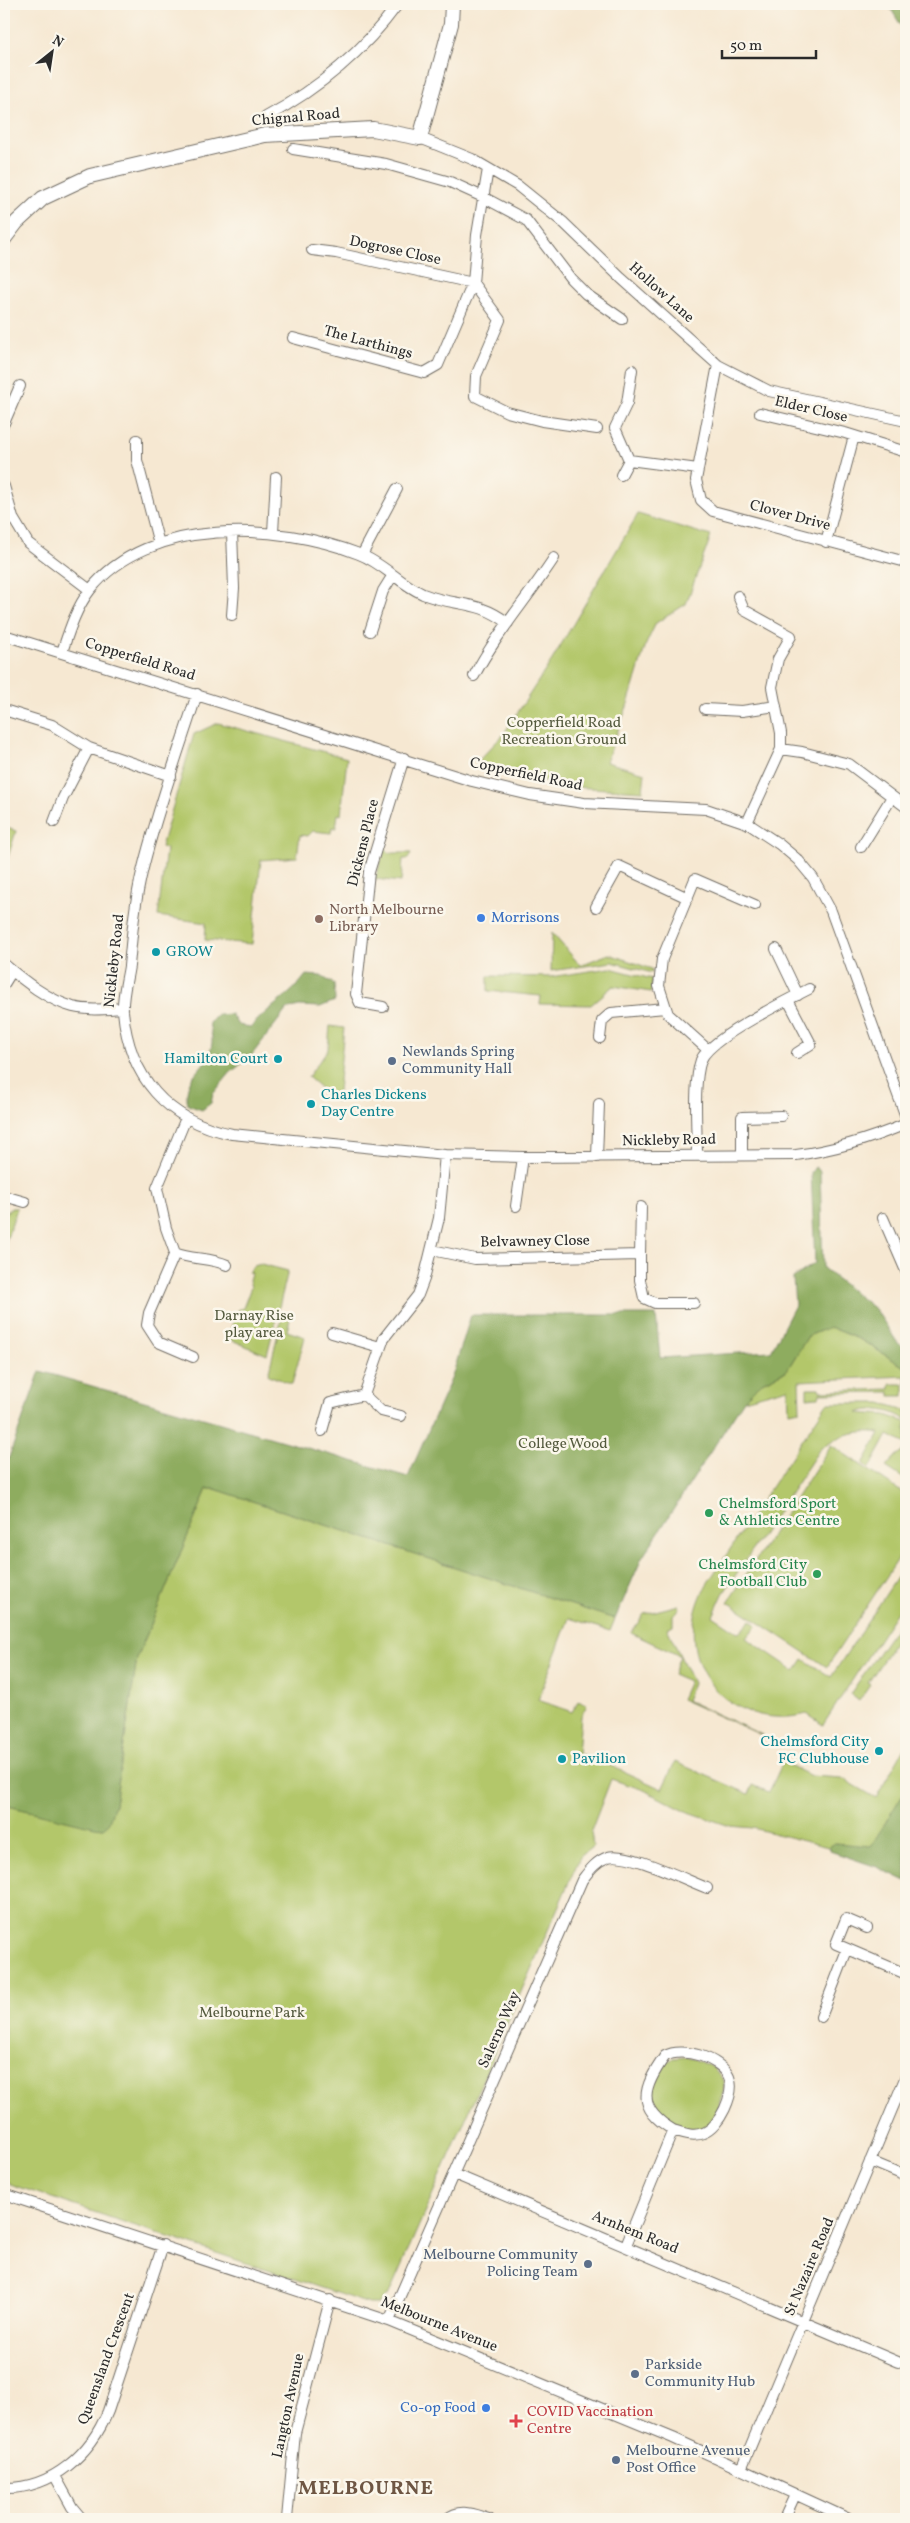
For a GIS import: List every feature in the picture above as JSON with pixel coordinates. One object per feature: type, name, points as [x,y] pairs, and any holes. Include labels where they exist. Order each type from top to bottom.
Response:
[{"type":"street","name":"Chignal Road","points":[[266,117],[308,94],[328,78],[364,44],[398,4]]},
{"type":"street","points":[[420,138],[451,24],[452,4]]},
{"type":"street","name":"Chignal Road","points":[[4,240],[22,216],[43,198],[62,187],[100,174],[265,135],[373,129],[420,138]]},
{"type":"street","name":"Hollow Lane","points":[[420,138],[472,159],[518,186],[564,223],[621,278],[718,364],[769,391],[906,421]]},
{"type":"street","points":[[294,149],[386,164],[450,182],[483,197],[526,220],[571,278],[586,294],[622,319]]},
{"type":"street","name":"The Larthings","points":[[293,338],[424,373],[438,365],[472,283],[488,169]]},
{"type":"street","name":"Dogrose Close","points":[[312,250],[336,253],[472,283]]},
{"type":"street","points":[[472,283],[500,320],[476,376],[475,396],[507,412],[533,419],[597,429]]},
{"type":"street","name":"Clover Drive","points":[[718,364],[696,480],[701,500],[713,511],[906,562]]},
{"type":"street","points":[[629,460],[615,428],[628,403],[632,370]]},
{"type":"street","points":[[4,424],[20,386]]},
{"type":"street","name":"Elder Close","points":[[760,413],[854,436],[906,452]]},
{"type":"street","name":"Elder Close","points":[[826,542],[854,436]]},
{"type":"street","points":[[138,440],[137,460],[159,544]]},
{"type":"street","points":[[629,460],[698,469]]},
{"type":"street","points":[[621,475],[629,460]]},
{"type":"street","points":[[273,533],[276,478]]},
{"type":"street","points":[[4,486],[8,520],[28,543],[90,590]]},
{"type":"street","points":[[362,555],[397,489]]},
{"type":"street","points":[[232,532],[234,588],[232,615]]},
{"type":"street","points":[[62,652],[73,622],[90,590],[119,565],[159,544],[192,536],[232,532],[273,533],[332,545],[362,555],[423,594],[478,606],[495,613],[508,623]]},
{"type":"street","points":[[474,676],[508,623],[554,558]]},
{"type":"street","points":[[370,631],[382,592],[393,575]]},
{"type":"street","points":[[738,596],[744,610],[791,636],[778,659],[772,687],[782,733],[781,749],[747,823]]},
{"type":"street","name":"Copperfield Road","points":[[4,636],[62,652],[404,758],[472,781],[537,796],[584,803],[690,807],[722,813],[747,823],[768,835],[798,860],[822,893],[838,930],[906,1117]]},
{"type":"street","name":"Nickleby Road","points":[[197,694],[143,868],[132,928],[123,1008],[130,1045],[140,1071],[156,1094],[186,1118],[207,1128],[232,1134],[446,1154],[522,1157],[796,1155],[823,1152],[871,1139],[906,1124]]},
{"type":"street","points":[[705,709],[742,711],[776,706]]},
{"type":"street","points":[[4,710],[52,725],[89,748],[170,776]]},
{"type":"street","points":[[54,822],[63,798],[89,748]]},
{"type":"street","points":[[781,749],[802,752],[849,764],[906,807]]},
{"type":"street","name":"Dickens Place","points":[[382,1007],[360,1003],[356,994],[369,872],[404,758]]},
{"type":"street","points":[[861,847],[892,797]]},
{"type":"street","points":[[596,907],[619,866],[688,898]]},
{"type":"street","points":[[707,1049],[673,1020],[665,1008],[659,986],[660,968],[695,880],[755,905]]},
{"type":"street","points":[[776,949],[798,995]]},
{"type":"street","points":[[4,964],[12,972],[55,1000],[73,1007],[90,1010],[123,1008]]},
{"type":"street","points":[[4,984],[12,972]]},
{"type":"street","points":[[697,1156],[699,1068],[707,1049],[809,989]]},
{"type":"street","points":[[788,1000],[811,1044],[797,1053]]},
{"type":"street","points":[[600,1038],[602,1021],[610,1013],[665,1008]]},
{"type":"street","points":[[597,1156],[598,1104]]},
{"type":"street","points":[[742,1155],[742,1116],[781,1116]]},
{"type":"street","points":[[186,1118],[158,1188],[164,1222],[175,1253],[149,1313],[147,1325],[158,1342],[193,1357]]},
{"type":"street","points":[[364,1395],[380,1347],[389,1331],[418,1295],[432,1250],[442,1200],[446,1154]]},
{"type":"street","points":[[516,1206],[522,1157]]},
{"type":"street","points":[[4,1196],[24,1202]]},
{"type":"street","points":[[641,1206],[640,1280],[644,1298],[654,1303],[694,1303]]},
{"type":"street","points":[[883,1218],[906,1271]]},
{"type":"street","name":"Belvawney Close","points":[[432,1250],[475,1259],[640,1255]]},
{"type":"street","points":[[175,1253],[182,1256],[215,1260],[227,1265]]},
{"type":"street","points":[[332,1332],[380,1347]]},
{"type":"street","points":[[364,1395],[381,1411],[401,1416]]},
{"type":"street","points":[[322,1431],[330,1403],[364,1395]]},
{"type":"street","name":"Salerno Way","points":[[389,2321],[582,1880],[594,1865],[608,1856],[631,1858],[707,1888]]},
{"type":"street","points":[[867,1928],[846,1918],[836,1944],[906,1974]]},
{"type":"street","points":[[822,2016],[848,1950]]},
{"type":"street","points":[[681,2051],[691,2053],[723,2069],[729,2077],[730,2093],[719,2120],[709,2131],[694,2135],[673,2130],[651,2115],[647,2107],[648,2090],[665,2056],[681,2051]]},
{"type":"street","name":"St Nazaire Road","points":[[741,2469],[906,2076]]},
{"type":"street","points":[[626,2245],[673,2130]]},
{"type":"street","points":[[870,2162],[906,2176]]},
{"type":"street","name":"Arnhem Road","points":[[454,2174],[804,2320],[898,2362]]},
{"type":"street","name":"Melbourne Avenue","points":[[4,2194],[389,2321],[557,2389],[741,2469],[849,2519]]},
{"type":"street","name":"Queensland Crescent","points":[[4,2488],[24,2486],[55,2476],[83,2452],[103,2424],[163,2245]]},
{"type":"street","name":"Langton Avenue","points":[[287,2519],[296,2434],[330,2300]]},
{"type":"street","points":[[55,2476],[72,2507],[82,2519]]},
{"type":"street","points":[[784,2519],[795,2494]]},
{"type":"street","points":[[447,2519],[459,2513],[467,2512],[489,2519]]},
{"type":"green space","points":[[888,4],[906,4],[906,34]]},
{"type":"green space","name":"Copperfield Road Recreation Ground","points":[[638,514],[711,536],[686,604],[656,623],[646,644],[628,704],[606,762],[645,773],[643,791],[573,787],[477,766],[479,760],[503,735],[552,660]]},
{"type":"green space","points":[[218,723],[347,758],[341,815],[338,814],[336,828],[332,827],[331,833],[313,831],[308,836],[300,835],[297,857],[261,860],[252,944],[205,940],[206,923],[158,916],[166,849],[161,847],[194,734]]},
{"type":"green space","points":[[4,827],[16,831],[7,860],[4,859]]},
{"type":"green space","points":[[385,849],[390,853],[411,853],[408,859],[403,859],[401,882],[375,879]]},
{"type":"green space","points":[[552,933],[580,965],[609,954],[652,969],[652,973],[612,962],[551,971]]},
{"type":"green space","points":[[610,968],[652,979],[651,992],[613,986],[591,1005],[540,1004],[541,996],[488,991],[488,976],[550,977]]},
{"type":"green space","points":[[306,975],[321,976],[334,984],[335,1001],[320,1007],[299,1006],[287,1009],[251,1056],[230,1073],[213,1094],[211,1103],[202,1110],[188,1105],[188,1086],[210,1052],[212,1036],[209,1023],[216,1015],[231,1014],[238,1025],[251,1027]]},
{"type":"green space","points":[[330,1026],[344,1028],[337,1102],[308,1077],[328,1049]]},
{"type":"green space","name":"College Wood","points":[[815,1167],[820,1171],[823,1268],[876,1310],[897,1342],[906,1350],[906,1368],[861,1340],[830,1327],[808,1336],[787,1370],[762,1382],[744,1400],[642,1558],[615,1619],[215,1489],[207,1489],[137,1658],[115,1804],[108,1824],[103,1828],[95,1827],[4,1805],[4,1471],[40,1371],[408,1477],[452,1377],[471,1315],[656,1315],[660,1358],[771,1351],[795,1305],[793,1278],[815,1263],[811,1173]]},
{"type":"green space","points":[[11,1208],[17,1208],[4,1247],[4,1220],[5,1215]]},
{"type":"green space","name":"Darnay Rise play area","points":[[261,1264],[288,1271],[267,1355],[227,1338],[238,1310],[243,1308],[251,1287],[249,1280],[251,1273],[248,1272],[254,1266]]},
{"type":"green space","points":[[283,1313],[291,1315],[287,1331],[305,1337],[292,1384],[268,1375]]},
{"type":"green space","points":[[830,1327],[861,1340],[906,1368],[906,1383],[905,1376],[799,1381],[800,1410],[789,1412],[788,1388],[744,1400],[762,1382],[787,1370],[808,1336]]},
{"type":"green space","points":[[890,1384],[904,1384],[904,1396],[890,1396],[890,1392],[820,1393],[819,1397],[807,1398],[807,1388],[819,1388],[820,1391],[890,1389]]},
{"type":"green space","points":[[827,1403],[881,1403],[906,1410],[906,1420],[882,1410],[869,1410],[857,1413],[886,1415],[906,1422],[906,1444],[888,1435],[870,1468],[863,1464],[880,1433],[863,1432],[848,1434],[833,1440],[819,1450],[723,1594],[713,1616],[739,1633],[751,1620],[757,1625],[746,1638],[795,1671],[803,1659],[831,1677],[906,1564],[906,1598],[823,1725],[807,1714],[778,1717],[751,1713],[729,1701],[711,1684],[699,1663],[694,1638],[696,1612],[707,1584]]},
{"type":"green space","name":"Chelmsford City Football Club","points":[[831,1445],[906,1495],[906,1547],[827,1667],[728,1602]]},
{"type":"green space","points":[[906,1449],[906,1480],[886,1467]]},
{"type":"green space","name":"Melbourne Park","points":[[207,1489],[215,1489],[615,1619],[610,1631],[569,1618],[538,1700],[572,1712],[578,1701],[587,1705],[581,1716],[578,1754],[589,1756],[662,1789],[675,1762],[749,1794],[753,1785],[769,1792],[783,1762],[811,1776],[842,1778],[876,1798],[906,1745],[906,1789],[871,1847],[834,1843],[828,1847],[753,1828],[730,1826],[683,1810],[644,1790],[611,1779],[591,1831],[593,1846],[580,1857],[389,2294],[379,2304],[369,2304],[4,2182],[4,1805],[103,1828],[115,1804],[137,1658]]},
{"type":"green space","points":[[679,1605],[680,1608],[673,1616],[673,1625],[667,1628],[693,1683],[686,1700],[764,1736],[681,1699],[689,1681],[673,1674],[680,1656],[631,1633],[644,1614]]},
{"type":"green space","points":[[906,1613],[906,1625],[868,1683],[870,1685],[859,1701],[850,1694]]},
{"type":"green space","points":[[906,1789],[906,1881],[877,1867],[830,1851],[828,1847],[834,1843],[871,1846]]},
{"type":"green space","points":[[689,2057],[714,2068],[724,2081],[723,2093],[716,2112],[709,2124],[702,2128],[685,2128],[668,2121],[660,2115],[652,2102],[655,2084],[665,2065],[673,2058]]},
{"type":"place","name":"Morrisons","points":[[481,918]]},
{"type":"place","name":"North Melbourne Library","points":[[319,919]]},
{"type":"place","name":"GROW","points":[[156,952]]},
{"type":"place","name":"Hamilton Court","points":[[278,1059]]},
{"type":"place","name":"Newlands Spring Community Hall","points":[[392,1061]]},
{"type":"place","name":"Charles Dickens Day Centre","points":[[311,1104]]},
{"type":"place","name":"Chelmsford Sport & Athletics Centre","points":[[709,1513]]},
{"type":"place","name":"Chelmsford City Football Club","points":[[817,1574]]},
{"type":"place","name":"Chelmsford City FC Clubhouse","points":[[879,1751]]},
{"type":"place","name":"Pavilion","points":[[562,1759]]},
{"type":"place","name":"Melbourne Community Policing Team","points":[[588,2264]]},
{"type":"place","name":"Parkside Community Hub","points":[[635,2374]]},
{"type":"place","name":"Co-op Food","points":[[486,2408]]},
{"type":"place","name":"COVID Vaccination Centre","points":[[516,2421]]},
{"type":"place","name":"Melbourne Avenue Post Office","points":[[616,2460]]},
{"type":"district","name":"MELBOURNE","points":[[366,2489]]}]
